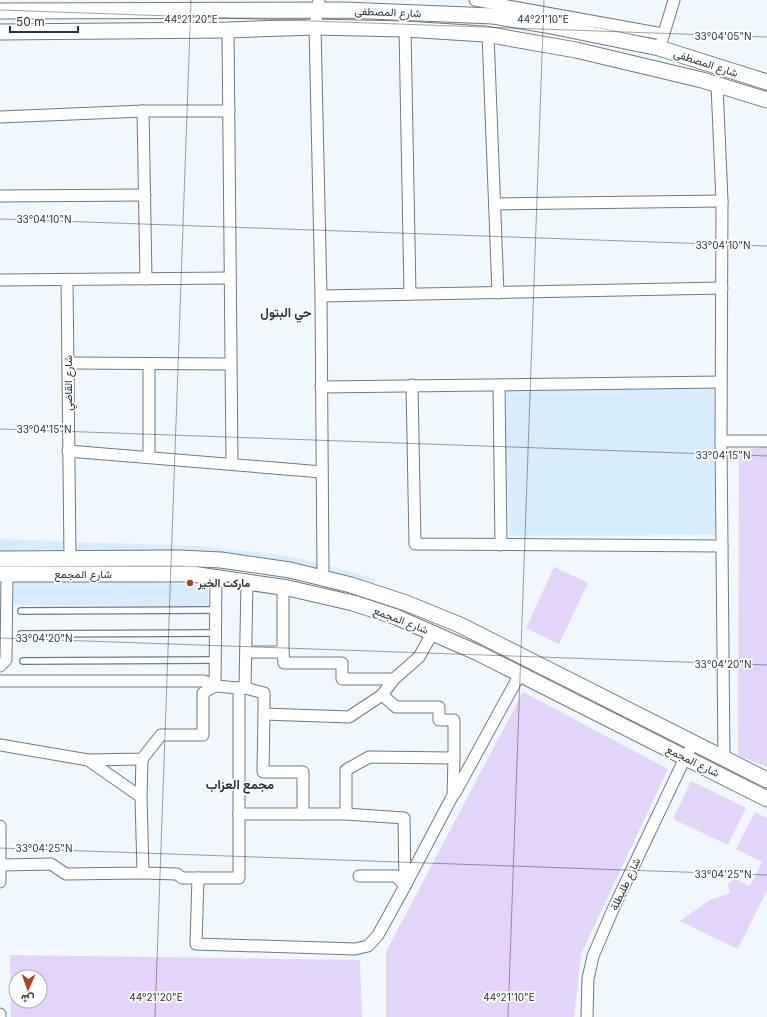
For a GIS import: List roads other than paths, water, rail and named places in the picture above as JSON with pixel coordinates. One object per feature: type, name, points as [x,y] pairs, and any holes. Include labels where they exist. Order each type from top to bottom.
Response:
[{"type":"street","points":[[474,5],[661,41],[674,0]]},
{"type":"street","name":"شارع المصطفى","points":[[0,11],[318,6],[344,10],[474,5],[493,16],[578,32],[661,41],[767,82]]},
{"type":"street","points":[[318,6],[316,27],[321,296],[323,577]]},
{"type":"street","name":"شارع المصطفى","points":[[0,32],[228,30],[316,27],[405,29],[488,34],[576,50],[717,85],[767,100]]},
{"type":"street","points":[[405,29],[410,294]]},
{"type":"street","points":[[228,30],[232,464]]},
{"type":"street","points":[[576,50],[578,32]]},
{"type":"street","points":[[488,34],[498,293]]},
{"type":"street","points":[[717,85],[722,201],[721,441],[724,759]]},
{"type":"street","points":[[0,117],[143,111],[229,111]]},
{"type":"street","points":[[143,111],[146,279]]},
{"type":"street","points":[[0,196],[145,195]]},
{"type":"street","points":[[495,204],[722,201]]},
{"type":"street","points":[[0,280],[230,278]]},
{"type":"street","name":"شارع القاضي","points":[[67,280],[70,558]]},
{"type":"street","points":[[321,296],[722,288]]},
{"type":"street","points":[[68,363],[231,364]]},
{"type":"street","points":[[149,364],[149,457]]},
{"type":"street","points":[[322,387],[721,382]]},
{"type":"street","points":[[412,385],[415,544],[722,546]]},
{"type":"street","points":[[499,385],[501,545]]},
{"type":"street","points":[[721,441],[767,440]]},
{"type":"street","points":[[68,451],[322,472]]},
{"type":"street","points":[[178,558],[184,561],[186,567],[184,572],[178,574]]},
{"type":"street","name":"شارع المجمع","points":[[0,559],[178,558],[256,564],[323,577],[372,591],[460,625],[767,780]]},
{"type":"street","points":[[39,574],[25,571],[25,564],[45,562],[55,559]]},
{"type":"street","points":[[206,560],[200,561],[198,566],[199,570],[210,576],[216,610],[215,686]]},
{"type":"street","points":[[0,666],[6,660],[3,574]]},
{"type":"street","name":"شارع المجمع","points":[[3,574],[192,574],[283,587],[353,603],[396,617],[478,653],[767,799]]},
{"type":"street","points":[[0,865],[51,864],[66,874],[143,873],[177,874],[182,878],[239,878],[242,688],[246,652],[247,582]]},
{"type":"street","points":[[283,587],[284,664],[342,663],[342,679],[394,679]]},
{"type":"street","points":[[264,714],[349,717],[382,695],[394,679],[419,658],[433,632]]},
{"type":"street","points":[[246,652],[283,652]]},
{"type":"street","points":[[198,878],[196,944],[355,949],[368,946],[378,935],[520,674]]},
{"type":"street","points":[[0,681],[204,681],[215,686],[242,688],[264,693],[263,772],[303,772],[303,814]]},
{"type":"street","points":[[143,873],[142,759],[161,735],[203,735],[203,693],[215,686]]},
{"type":"street","points":[[382,695],[396,707],[439,707],[438,720],[454,720],[453,795]]},
{"type":"street","name":"شارع طليطلة","points":[[587,1017],[588,979],[593,956],[614,907],[685,758],[694,743]]},
{"type":"street","points":[[0,745],[88,760],[142,759]]},
{"type":"street","points":[[346,814],[346,770],[369,757],[454,758]]},
{"type":"street","points":[[88,760],[142,797]]},
{"type":"street","points":[[240,814],[346,814],[404,818],[405,886]]},
{"type":"street","points":[[0,826],[0,882]]},
{"type":"street","points":[[359,876],[396,876],[405,886]]},
{"type":"lane","points":[[21,611],[216,610]]},
{"type":"lane","points":[[21,634],[215,633]]},
{"type":"lane","points":[[23,661],[215,660]]},
{"type":"place","name":"ماركت الخير","points":[[190,583]]},
{"type":"district","name":"حي البتول","points":[[286,312]]},
{"type":"district","name":"مجمع العزاب","points":[[240,784]]}]
